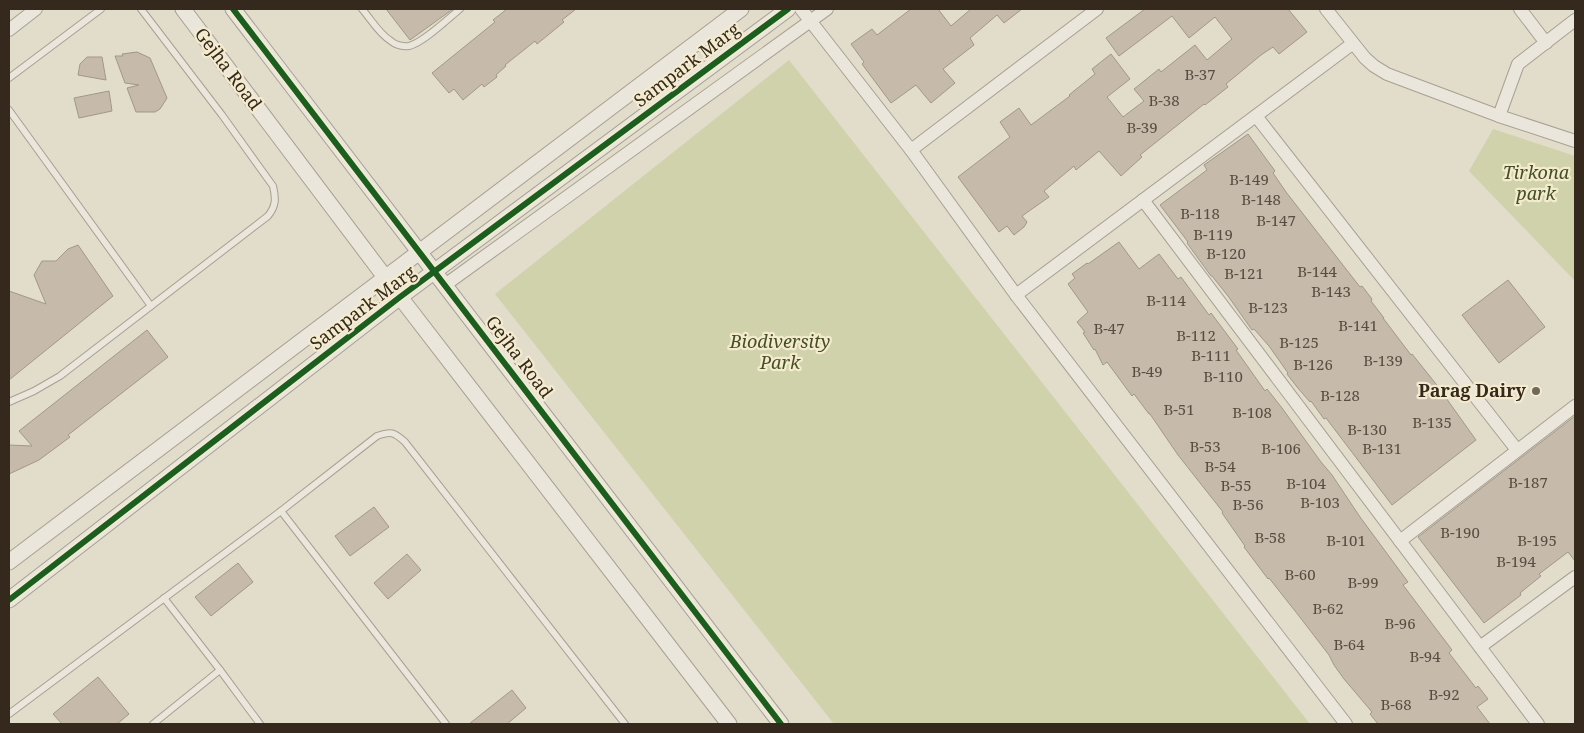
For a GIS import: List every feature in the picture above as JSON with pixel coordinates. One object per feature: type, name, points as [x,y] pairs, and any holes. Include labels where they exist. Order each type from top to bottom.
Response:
[{"type":"street","points":[[9,30],[36,9]]},
{"type":"street","name":"Gejha Road","points":[[183,9],[400,297],[729,724]]},
{"type":"street","name":"Gejha Road","points":[[233,9],[781,724]]},
{"type":"street","name":"Sampark Marg","points":[[9,562],[741,9]]},
{"type":"street","name":"Sampark Marg","points":[[9,600],[400,297],[788,9]]},
{"type":"street","points":[[801,9],[911,150],[1016,295],[1346,724]]},
{"type":"street","points":[[444,285],[827,9]]},
{"type":"street","points":[[911,150],[1097,9]]},
{"type":"street","points":[[1326,9],[1352,44],[1374,66],[1387,74],[1500,116],[1575,141]]},
{"type":"street","points":[[1520,9],[1546,42]]},
{"type":"street","points":[[1500,116],[1518,64],[1575,20]]},
{"type":"street","points":[[1016,295],[1352,44]]},
{"type":"street","points":[[1256,116],[1517,450]]},
{"type":"street","points":[[1143,200],[1538,724]]},
{"type":"street","points":[[1400,541],[1575,406]]},
{"type":"street","points":[[1480,647],[1575,577]]},
{"type":"lane","points":[[9,78],[101,9]]},
{"type":"lane","points":[[9,402],[34,391],[60,376],[268,216],[274,208],[276,198],[273,186],[228,123],[141,9]]},
{"type":"lane","points":[[362,9],[391,42],[409,46],[420,41],[460,9]]},
{"type":"lane","points":[[9,110],[151,306]]},
{"type":"lane","points":[[9,714],[281,511],[377,436],[387,432],[396,434],[405,442],[625,724]]},
{"type":"lane","points":[[281,511],[446,724]]},
{"type":"lane","points":[[164,598],[260,724]]},
{"type":"lane","points":[[153,724],[220,670]]},
{"type":"green space","name":"Biodiversity Park","points":[[789,60],[1310,724],[834,724],[495,294]]},
{"type":"green space","name":"Tirkona park","points":[[1493,129],[1575,156],[1575,281],[1469,171]]},
{"type":"building","points":[[386,9],[453,9],[410,40]]},
{"type":"building","points":[[507,9],[576,9],[562,20],[564,22],[537,44],[535,41],[505,65],[496,75],[497,77],[484,87],[482,84],[463,100],[454,89],[449,93],[432,73],[495,22],[493,20]]},
{"type":"building","points":[[911,9],[938,9],[951,26],[971,9],[1022,9],[1004,23],[997,15],[970,38],[974,45],[943,69],[955,83],[931,103],[916,85],[891,103],[862,64],[864,62],[851,44],[872,29],[877,35]]},
{"type":"building","points":[[1145,9],[1288,9],[1307,32],[1279,54],[1273,47],[1261,55],[1226,84],[1228,87],[1140,155],[1142,157],[1121,176],[1099,151],[1076,170],[1074,166],[1044,191],[1049,197],[1022,216],[1027,222],[1024,227],[1014,235],[1007,226],[999,232],[958,177],[1010,137],[1000,122],[1019,108],[1031,125],[1070,96],[1095,74],[1092,69],[1111,54],[1130,79],[1107,97],[1123,117],[1144,101],[1134,89],[1159,69],[1161,72],[1195,45],[1207,60],[1232,39],[1215,17],[1189,38],[1172,16],[1119,56],[1106,38]]},
{"type":"building","points":[[137,52],[150,58],[167,98],[160,109],[155,112],[136,112],[127,88],[139,85],[125,83],[115,56]]},
{"type":"building","points":[[87,57],[102,57],[106,80],[78,75],[80,64]]},
{"type":"building","points":[[109,91],[112,111],[79,118],[74,98]]},
{"type":"building","points":[[1248,134],[1275,171],[1273,173],[1286,192],[1360,287],[1362,286],[1372,299],[1371,301],[1383,318],[1436,384],[1476,440],[1392,505],[1326,418],[1324,419],[1311,401],[1297,387],[1269,346],[1254,329],[1252,330],[1160,205],[1207,170],[1204,165]]},
{"type":"building","points":[[1119,242],[1139,269],[1159,254],[1178,279],[1181,277],[1209,315],[1211,313],[1238,349],[1236,350],[1265,391],[1267,389],[1282,408],[1408,582],[1403,585],[1452,650],[1449,653],[1476,688],[1478,686],[1488,699],[1477,707],[1490,724],[1378,724],[1370,714],[1372,712],[1344,679],[1329,655],[1244,547],[1223,512],[1178,455],[1150,414],[1134,394],[1132,396],[1107,362],[1103,365],[1095,349],[1083,333],[1085,332],[1077,322],[1088,312],[1068,284],[1075,278],[1072,274]]},
{"type":"building","points":[[78,245],[113,296],[9,380],[9,291],[46,304],[34,275],[42,261],[56,261],[68,249]]},
{"type":"building","points":[[1508,280],[1545,327],[1499,363],[1462,315]]},
{"type":"building","points":[[147,330],[168,357],[39,460],[9,474],[9,445],[32,446],[19,431]]},
{"type":"building","points":[[1575,416],[1575,561],[1568,552],[1539,574],[1541,576],[1520,593],[1521,595],[1484,623],[1418,537]]},
{"type":"building","points":[[374,507],[389,527],[350,556],[335,536]]},
{"type":"building","points":[[407,554],[421,570],[388,599],[374,583]]},
{"type":"building","points":[[238,563],[253,582],[211,616],[195,597]]},
{"type":"building","points":[[98,677],[129,714],[117,724],[62,724],[53,714]]},
{"type":"building","points":[[512,690],[526,708],[507,724],[469,724]]},
{"type":"cycle path","points":[[233,9],[781,724]]},
{"type":"cycle path","points":[[9,600],[400,297],[788,9]]},
{"type":"place","name":"Parag Dairy","points":[[1536,391]]}]
